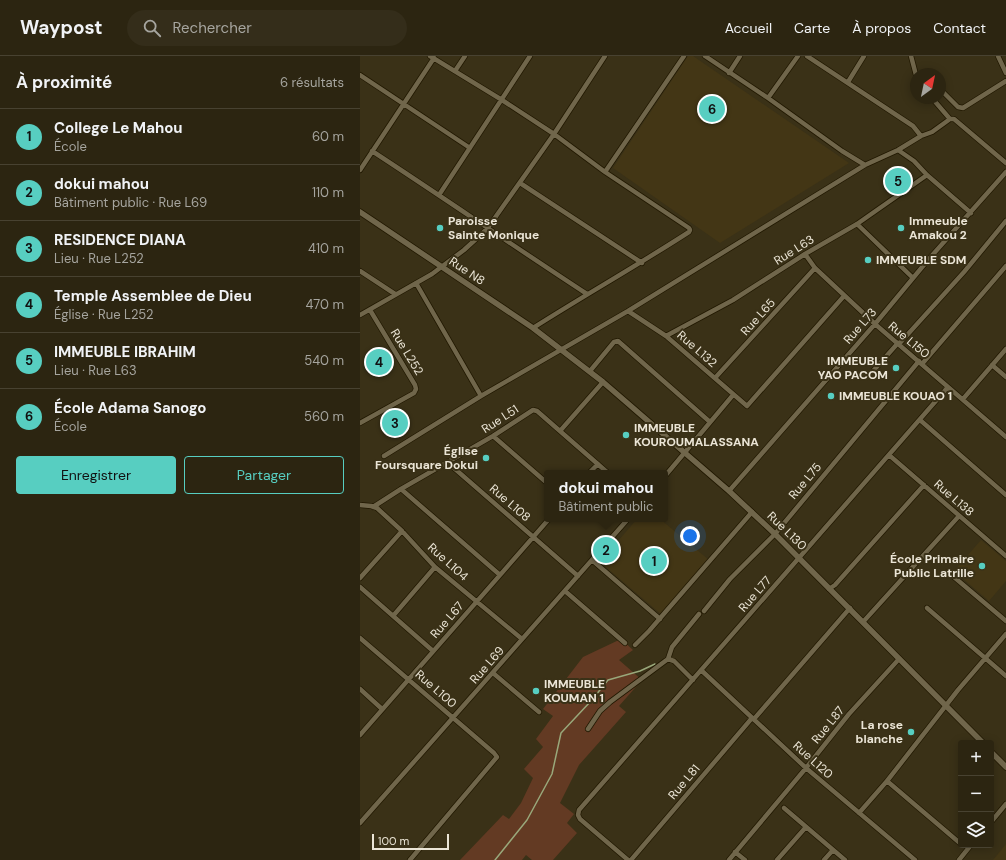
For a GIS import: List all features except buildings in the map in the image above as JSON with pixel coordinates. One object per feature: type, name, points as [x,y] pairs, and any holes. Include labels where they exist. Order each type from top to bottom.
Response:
[{"type":"street","points":[[455,71],[465,56]]},
{"type":"street","points":[[439,195],[530,56]]},
{"type":"street","points":[[360,316],[442,267],[464,250],[487,229],[554,134],[605,56]]},
{"type":"street","points":[[605,172],[684,56]]},
{"type":"street","points":[[705,56],[768,98],[842,151],[865,165]]},
{"type":"street","points":[[729,73],[740,56]]},
{"type":"street","points":[[768,98],[798,56]]},
{"type":"street","points":[[808,56],[913,126],[921,136]]},
{"type":"street","points":[[848,82],[864,56]]},
{"type":"street","points":[[911,56],[914,68]]},
{"type":"street","points":[[998,56],[1006,73]]},
{"type":"street","points":[[360,170],[404,104],[432,57],[554,134],[605,172],[689,228],[689,232],[642,263],[587,294],[533,328]]},
{"type":"street","points":[[360,75],[470,148]]},
{"type":"street","points":[[946,95],[958,107],[963,108],[1006,81]]},
{"type":"street","points":[[938,104],[952,119],[1006,163]]},
{"type":"street","points":[[384,456],[481,396],[628,312],[865,165],[898,150],[921,136],[932,132],[952,119]]},
{"type":"street","points":[[898,150],[914,161],[971,212]]},
{"type":"street","points":[[372,151],[487,229],[587,294]]},
{"type":"street","name":"Rue L73","points":[[729,491],[1006,172]]},
{"type":"street","name":"Rue L63","points":[[666,336],[733,300],[805,254],[857,224],[928,175]]},
{"type":"street","points":[[520,183],[642,263]]},
{"type":"street","name":"Rue N8","points":[[360,212],[562,349]]},
{"type":"street","points":[[874,370],[964,272],[1006,221]]},
{"type":"street","points":[[857,224],[913,278]]},
{"type":"street","name":"Rue L150","points":[[805,254],[815,268],[844,296],[1006,436]]},
{"type":"street","name":"Rue L75","points":[[704,611],[734,574],[775,534],[1006,266]]},
{"type":"street","name":"Rue L65","points":[[715,378],[815,268]]},
{"type":"street","points":[[360,271],[395,294]]},
{"type":"street","points":[[416,283],[481,396]]},
{"type":"street","name":"Rue L132","points":[[628,312],[666,336],[733,395],[746,405],[749,405],[844,296]]},
{"type":"street","name":"Rue L252","points":[[360,423],[414,393],[416,389],[370,310]]},
{"type":"street","points":[[590,371],[614,342],[618,341],[710,422]]},
{"type":"street","name":"Rue L130","points":[[562,349],[603,382],[752,512],[850,608],[980,740]]},
{"type":"street","points":[[963,399],[1006,349]]},
{"type":"street","points":[[992,365],[1006,377]]},
{"type":"street","points":[[603,382],[560,431],[605,470]]},
{"type":"street","name":"Rue L77","points":[[628,860],[580,819],[578,815],[579,810],[948,387]]},
{"type":"street","points":[[668,472],[733,395]]},
{"type":"street","name":"Rue L51","points":[[373,506],[535,410],[560,431]]},
{"type":"street","points":[[920,420],[1006,495]]},
{"type":"street","points":[[493,436],[544,480]]},
{"type":"street","name":"Rue L138","points":[[889,455],[1006,556]]},
{"type":"street","name":"Rue L108","points":[[447,462],[534,536],[578,576]]},
{"type":"street","points":[[592,470],[598,464]]},
{"type":"street","points":[[830,589],[836,585],[924,486]]},
{"type":"street","points":[[401,489],[500,575]]},
{"type":"street","points":[[360,504],[373,506]]},
{"type":"street","name":"Rue L104","points":[[373,506],[402,532],[435,567],[522,639]]},
{"type":"street","points":[[635,645],[660,619],[752,512]]},
{"type":"street","points":[[863,622],[959,516]]},
{"type":"street","name":"Rue L67","points":[[360,735],[546,522]]},
{"type":"street","name":"Rue L69","points":[[360,823],[625,522]]},
{"type":"street","points":[[360,578],[402,532]]},
{"type":"street","points":[[592,560],[660,619]]},
{"type":"street","points":[[393,616],[435,567]]},
{"type":"street","points":[[948,572],[1006,621]]},
{"type":"street","points":[[360,587],[433,651]]},
{"type":"street","points":[[564,591],[625,643]]},
{"type":"street","name":"Rue L81","points":[[632,860],[753,718],[850,608]]},
{"type":"street","points":[[927,608],[1006,676]]},
{"type":"street","points":[[588,729],[600,711],[610,702],[668,659],[672,647],[699,614]]},
{"type":"street","points":[[859,813],[887,781],[958,690],[1006,634]]},
{"type":"street","name":"Rue L100","points":[[360,638],[454,718],[497,757],[410,860]]},
{"type":"street","points":[[668,659],[674,661],[693,680]]},
{"type":"street","name":"Rue L87","points":[[729,860],[849,714],[899,659]]},
{"type":"street","name":"Rue L120","points":[[702,670],[806,768],[916,860]]},
{"type":"street","points":[[493,673],[539,712]]},
{"type":"street","points":[[360,689],[382,709]]},
{"type":"street","points":[[994,755],[1006,767]]},
{"type":"street","points":[[887,781],[958,841]]},
{"type":"street","points":[[994,818],[1006,804]]},
{"type":"street","points":[[784,808],[845,860]]},
{"type":"street","points":[[778,860],[806,827]]},
{"type":"street","points":[[959,860],[968,849]]},
{"type":"street","points":[[824,860],[833,850]]},
{"type":"street","points":[[735,852],[745,860]]},
{"type":"shaded area","points":[[688,56],[693,56],[849,163],[720,243],[613,168]]},
{"type":"shaded area","points":[[634,522],[664,522],[709,560],[662,615],[600,562]]},
{"type":"shaded area","name":"École Primaire Public Latrille","points":[[981,540],[1006,561],[1006,581],[989,601],[954,571]]},
{"type":"shaded area","points":[[621,639],[633,650],[619,660],[642,680],[619,706],[626,712],[579,765],[560,803],[574,814],[567,823],[577,833],[553,860],[532,860],[526,855],[522,860],[460,860],[503,815],[509,819],[521,803],[533,778],[524,769],[543,747],[536,739],[553,716],[543,709],[583,657]]},
{"type":"shaded area","points":[[1006,844],[1006,860],[993,860]]},
{"type":"waterway","points":[[495,860],[527,820],[552,774],[561,733],[591,701],[608,680],[640,671],[655,664]]},
{"type":"place","name":"École Adama Sanogo","points":[[712,109]]},
{"type":"place","name":"IMMEUBLE IBRAHIM","points":[[898,181]]},
{"type":"place","name":"Paroisse Sainte Monique","points":[[440,228]]},
{"type":"place","name":"Immeuble Amakou 2","points":[[901,228]]},
{"type":"place","name":"IMMEUBLE SDM","points":[[868,260]]},
{"type":"place","name":"Temple Assemblee de Dieu","points":[[379,362]]},
{"type":"place","name":"IMMEUBLE YAO PACOM","points":[[896,368]]},
{"type":"place","name":"IMMEUBLE KOUAO 1","points":[[831,396]]},
{"type":"place","name":"RESIDENCE DIANA","points":[[395,423]]},
{"type":"place","name":"IMMEUBLE KOUROUMALASSANA","points":[[626,435]]},
{"type":"place","name":"Église Foursquare Dokui","points":[[486,458]]},
{"type":"place","name":"dokui mahou","points":[[606,550]]},
{"type":"place","name":"College Le Mahou","points":[[654,561]]},
{"type":"place","name":"École Primaire Public Latrille","points":[[982,566]]},
{"type":"place","name":"IMMEUBLE KOUMAN 1","points":[[536,691]]},
{"type":"place","name":"La rose blanche","points":[[911,732]]}]
